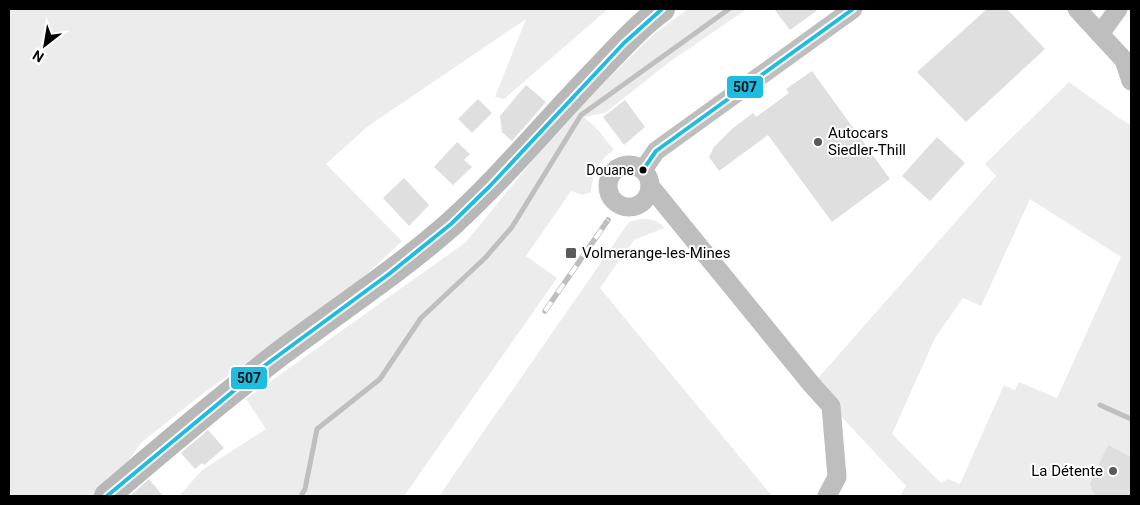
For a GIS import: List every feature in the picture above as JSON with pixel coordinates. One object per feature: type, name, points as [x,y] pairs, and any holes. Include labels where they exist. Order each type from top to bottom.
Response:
[{"type":"main road","points":[[107,496],[212,408],[283,352],[391,272],[450,224],[504,174],[568,101],[646,21],[662,9]]},
{"type":"street","points":[[827,496],[837,477],[831,406],[812,385],[646,178],[656,151],[853,9]]},
{"type":"street","points":[[1077,9],[1124,60],[1131,81]]},
{"type":"street","points":[[1100,34],[1118,9]]},
{"type":"shaded area","points":[[9,9],[608,9],[504,99],[495,97],[526,19],[367,127],[326,164],[402,241],[356,284],[201,395],[142,442],[127,462],[107,478],[98,496],[9,496]]},
{"type":"shaded area","points":[[688,9],[747,9],[668,63],[605,113],[584,117],[599,131],[614,150],[604,158],[597,168],[591,192],[583,195],[571,191],[526,256],[557,278],[404,496],[179,496],[202,470],[266,429],[246,399],[466,242],[562,124],[653,35]]},
{"type":"shaded area","points":[[1069,82],[1131,125],[1131,496],[900,496],[906,486],[812,385],[996,176],[985,164]],"holes":[[[1030,199],[1121,257],[1057,398],[1019,382],[1015,390],[1004,385],[960,484],[948,479],[941,483],[892,434],[935,338],[963,298],[981,306]]]},
{"type":"shaded area","points":[[641,219],[654,220],[664,228],[634,240],[600,288],[772,496],[439,496],[629,222]]},
{"type":"building","points":[[774,9],[819,9],[790,30]]},
{"type":"building","points":[[987,9],[1007,9],[1045,49],[966,122],[917,72]]},
{"type":"building","name":"Autocars Siedler-Thill","points":[[812,71],[890,179],[832,222],[768,135],[719,171],[709,157],[714,147],[733,128],[753,113],[756,117],[789,93],[786,89]]},
{"type":"building","points":[[526,85],[546,102],[512,141],[502,132],[500,116]]},
{"type":"building","points":[[478,99],[492,113],[472,133],[458,119]]},
{"type":"building","points":[[625,100],[645,127],[624,145],[603,117]]},
{"type":"building","points":[[937,137],[965,163],[930,201],[902,176]]},
{"type":"building","points":[[457,142],[470,154],[464,160],[472,167],[453,185],[434,167]]},
{"type":"building","points":[[404,178],[429,205],[409,226],[383,198]]},
{"type":"building","points":[[208,430],[224,448],[204,465],[202,463],[195,469],[181,453]]},
{"type":"building","points":[[1108,445],[1131,457],[1131,496],[1095,496],[1090,484]]},
{"type":"building","points":[[149,479],[163,496],[130,496],[138,489]]},
{"type":"waterway","points":[[301,496],[305,489],[317,429],[380,379],[421,318],[485,258],[512,227],[581,115],[729,9]]},
{"type":"waterway","points":[[1100,405],[1131,419]]},
{"type":"railway","points":[[545,311],[608,220]]},
{"type":"transit line","name":"507","points":[[107,496],[260,369],[389,274],[451,224],[490,186],[624,43],[662,9]]},
{"type":"transit line","name":"507","points":[[643,170],[656,151],[853,9]]},
{"type":"place","name":"Autocars Siedler-Thill","points":[[818,142]]},
{"type":"place","name":"Douane","points":[[643,170]]},
{"type":"place","name":"Volmerange-les-Mines","points":[[571,253]]},
{"type":"place","name":"La Détente","points":[[1113,471]]}]
